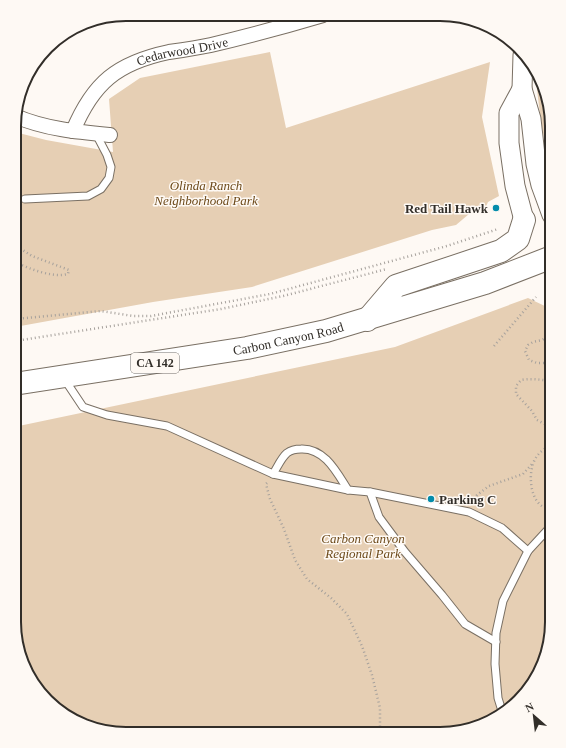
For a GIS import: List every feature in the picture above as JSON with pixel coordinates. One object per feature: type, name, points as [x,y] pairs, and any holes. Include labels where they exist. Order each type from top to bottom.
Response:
[{"type":"main road","points":[[367,320],[396,286],[501,251],[518,240],[514,223]]},
{"type":"main road","name":"Carbon Canyon Road","points":[[21,383],[246,348],[326,331],[485,284],[545,260]]},
{"type":"street","name":"Cedarwood Drive","points":[[73,131],[81,112],[99,86],[118,70],[135,62],[167,53],[210,45],[300,21]]},
{"type":"street","points":[[523,62],[522,89],[531,119],[536,164],[545,196]]},
{"type":"street","points":[[514,223],[515,186],[509,143],[509,113],[522,89]]},
{"type":"street","points":[[22,118],[44,126],[103,134]]},
{"type":"lane","points":[[25,199],[88,196],[101,189],[109,178],[111,167],[103,134]]},
{"type":"lane","points":[[63,377],[83,407],[107,415],[167,426],[273,474],[348,490],[370,492],[469,512],[502,528],[528,551]]},
{"type":"lane","points":[[273,474],[286,454],[294,449],[306,449],[318,452],[328,461],[348,490]]},
{"type":"lane","points":[[370,492],[379,517],[405,552],[442,595],[464,624],[496,642]]},
{"type":"lane","points":[[501,707],[498,698],[496,671],[496,642],[503,601],[528,551],[545,533]]},
{"type":"path","points":[[21,318],[101,311],[133,316],[151,316],[262,296],[447,246],[514,223]]},
{"type":"path","points":[[447,250],[463,245]]},
{"type":"path","points":[[21,249],[32,256],[69,270],[68,274],[54,275],[30,269],[21,265]]},
{"type":"path","points":[[21,340],[221,309],[283,296],[394,267]]},
{"type":"path","points":[[494,346],[536,297]]},
{"type":"path","points":[[545,338],[528,344],[525,351],[529,360],[537,363],[545,363]]},
{"type":"path","points":[[545,380],[536,378],[521,380],[516,386],[516,394],[532,411],[537,420],[545,424]]},
{"type":"path","points":[[469,512],[477,495],[489,486],[523,474],[540,452],[545,449]]},
{"type":"path","points":[[532,464],[531,482],[533,493],[537,502],[545,508]]},
{"type":"path","points":[[273,474],[266,484],[270,499],[295,560],[307,579],[331,598],[347,614],[362,646],[372,675],[380,708],[380,727]]},
{"type":"green space","name":"Olinda Ranch Neighborhood Park","points":[[270,52],[286,128],[490,62],[482,117],[499,196],[488,202],[485,209],[469,214],[456,225],[432,230],[252,287],[153,302],[21,326],[21,134],[46,140],[113,152],[109,99],[140,78]]},
{"type":"green space","points":[[537,86],[544,112],[545,145]]},
{"type":"green space","name":"Carbon Canyon Regional Park","points":[[528,298],[545,306],[545,629],[543,643],[534,669],[519,691],[498,709],[480,719],[454,726],[126,727],[99,723],[73,713],[52,696],[35,675],[23,643],[21,629],[21,426],[395,347]]},
{"type":"place","name":"Red Tail Hawk","points":[[496,208]]},
{"type":"place","name":"Parking C","points":[[431,499]]}]
